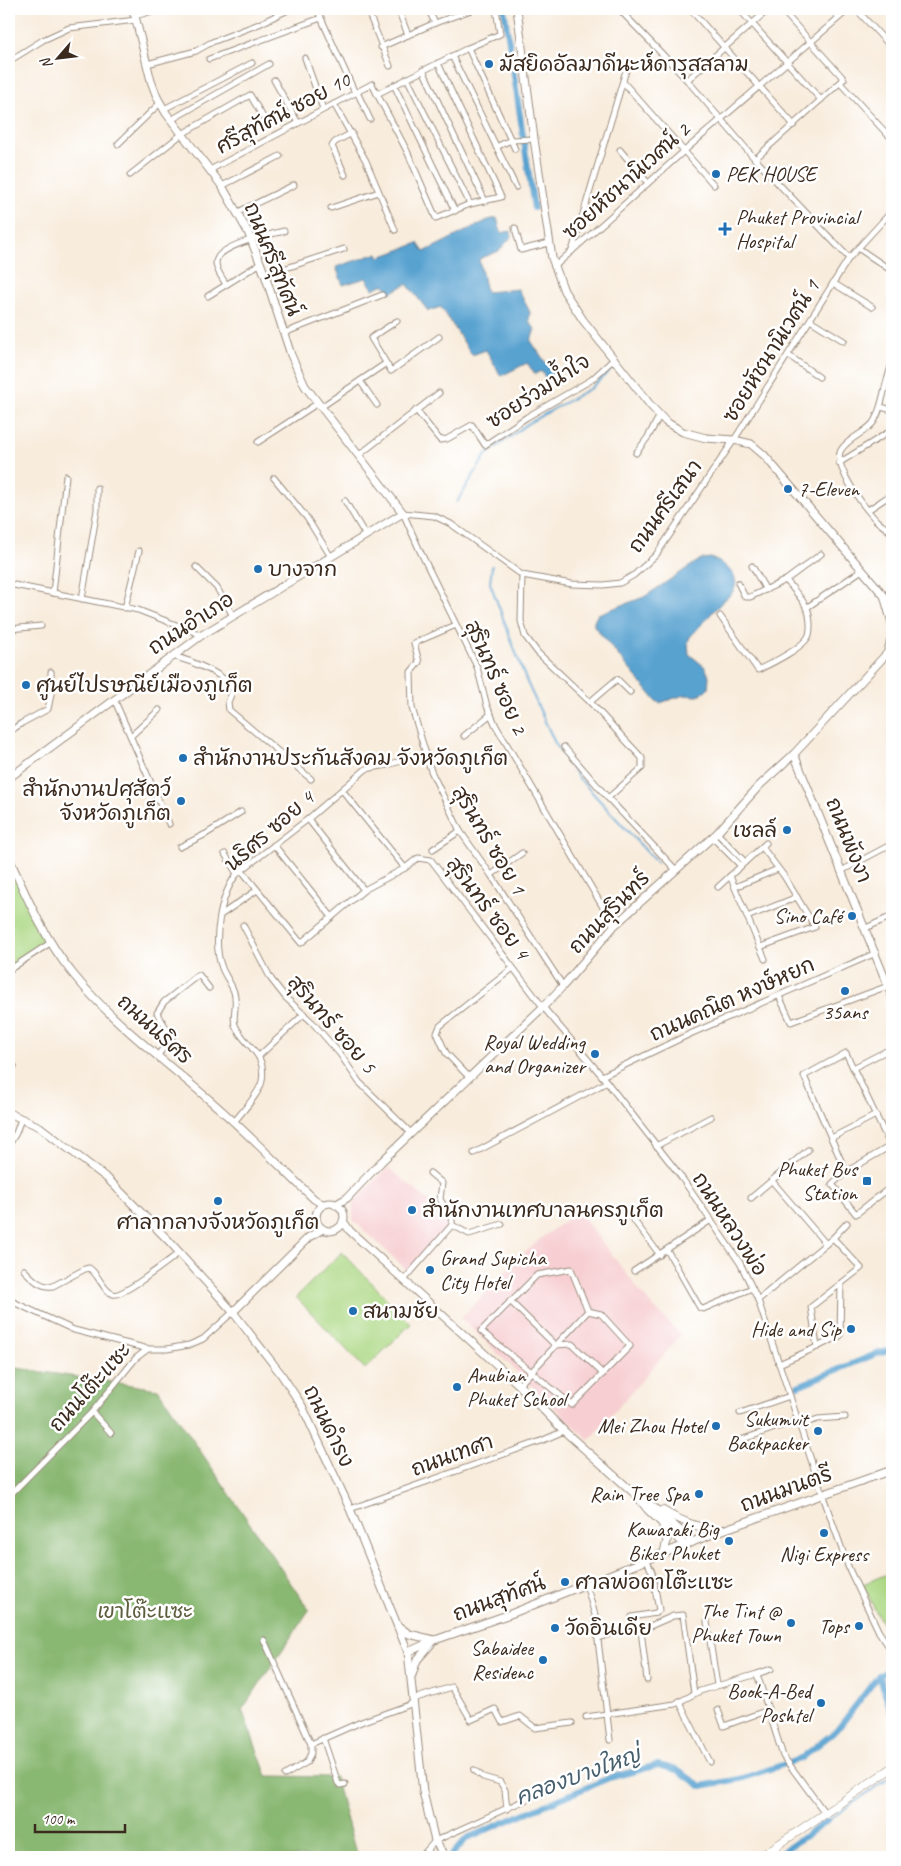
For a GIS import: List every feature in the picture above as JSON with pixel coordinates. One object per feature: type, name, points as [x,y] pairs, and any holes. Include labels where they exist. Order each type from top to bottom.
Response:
[{"type":"main road","points":[[760,1857],[892,1768]]},
{"type":"street","points":[[9,61],[43,40],[69,28],[160,9]]},
{"type":"street","points":[[147,64],[196,51],[212,42],[259,24],[290,9]]},
{"type":"street","points":[[317,9],[370,119]]},
{"type":"street","points":[[367,9],[390,66]]},
{"type":"street","points":[[398,9],[408,35]]},
{"type":"street","points":[[428,9],[435,24]]},
{"type":"street","points":[[381,47],[460,11],[474,9]]},
{"type":"street","points":[[438,63],[501,196],[470,204],[436,218],[407,151],[377,94],[407,78],[468,48],[500,34],[496,9]]},
{"type":"street","points":[[517,9],[534,140],[554,267],[564,291],[577,312],[666,422],[683,432],[706,438],[734,440],[751,444],[764,455],[892,605]]},
{"type":"street","points":[[618,9],[687,80],[755,159],[849,258]]},
{"type":"street","points":[[690,9],[794,125]]},
{"type":"street","points":[[739,9],[821,100]]},
{"type":"street","points":[[687,80],[769,9]]},
{"type":"street","points":[[781,9],[811,42],[888,135]]},
{"type":"street","points":[[831,9],[839,17]]},
{"type":"street","name":"ซอยหัชนานิเวศน์ 2","points":[[554,267],[720,119],[849,9]]},
{"type":"street","points":[[856,9],[892,48]]},
{"type":"street","name":"ถนนศรีสุทัศน์","points":[[134,15],[150,81],[171,120],[222,186],[238,212],[261,263],[291,355],[306,386],[403,513]]},
{"type":"street","points":[[209,59],[321,18]]},
{"type":"street","points":[[468,48],[515,149]]},
{"type":"street","points":[[452,56],[516,187]]},
{"type":"street","points":[[305,58],[323,109]]},
{"type":"street","points":[[118,144],[162,106],[252,63]]},
{"type":"street","points":[[171,120],[269,64]]},
{"type":"street","points":[[572,251],[628,67]]},
{"type":"street","points":[[423,70],[485,200]]},
{"type":"street","points":[[407,78],[470,204]]},
{"type":"street","points":[[274,80],[298,123]]},
{"type":"street","points":[[755,159],[842,81]]},
{"type":"street","points":[[624,83],[714,185]]},
{"type":"street","name":"ศรีสุทัศน์ ซอย 10","points":[[210,170],[372,84],[377,94]]},
{"type":"street","points":[[394,85],[455,211]]},
{"type":"street","points":[[130,176],[182,134],[250,95],[263,117]]},
{"type":"street","points":[[334,104],[366,161],[395,230]]},
{"type":"street","points":[[345,174],[332,146],[352,133]]},
{"type":"street","points":[[496,147],[511,140],[534,140]]},
{"type":"street","points":[[620,150],[648,183]]},
{"type":"street","points":[[222,186],[280,156]]},
{"type":"street","points":[[238,212],[294,185]]},
{"type":"street","points":[[331,208],[379,192]]},
{"type":"street","name":"ซอยหัชนานิเวศน์ 1","points":[[734,440],[849,258],[892,211]]},
{"type":"street","points":[[515,228],[521,250],[550,243]]},
{"type":"street","points":[[226,284],[216,267],[216,259],[219,254],[244,241],[251,241],[284,230]]},
{"type":"street","points":[[858,248],[892,271]]},
{"type":"street","points":[[265,275],[344,249]]},
{"type":"street","points":[[208,296],[261,263]]},
{"type":"street","points":[[833,283],[872,307]]},
{"type":"street","points":[[284,333],[382,295]]},
{"type":"street","points":[[810,320],[844,341]]},
{"type":"street","points":[[397,321],[371,338],[391,371],[439,337]]},
{"type":"street","points":[[788,355],[819,377]]},
{"type":"street","name":"ซอยร่วมน้ำใจ","points":[[416,410],[440,440],[447,439],[472,426],[485,444],[591,380],[614,359]]},
{"type":"street","points":[[258,442],[386,364]]},
{"type":"street","points":[[892,365],[887,376],[881,406],[874,422],[840,451],[839,463],[843,473],[868,510],[892,534]]},
{"type":"street","points":[[360,381],[377,405]]},
{"type":"street","points":[[359,455],[439,393]]},
{"type":"street","points":[[881,406],[892,410]]},
{"type":"street","points":[[636,453],[648,437],[660,415]]},
{"type":"street","points":[[839,463],[892,430]]},
{"type":"street","name":"ถนนศรีเสนา","points":[[403,513],[434,516],[451,524],[522,575],[572,584],[603,585],[620,583],[634,576],[656,555],[734,440]]},
{"type":"street","points":[[53,593],[66,476]]},
{"type":"street","points":[[274,478],[307,518],[331,557]]},
{"type":"street","points":[[82,599],[97,510],[97,488]]},
{"type":"street","points":[[868,510],[892,494]]},
{"type":"street","points":[[344,501],[366,536]]},
{"type":"street","name":"ถนนอำเภอ","points":[[9,778],[202,635],[403,513]]},
{"type":"street","name":"สุรินทร์ ซอย 2","points":[[403,513],[477,667],[496,726],[614,926]]},
{"type":"street","points":[[125,608],[138,551]]},
{"type":"street","points":[[738,583],[745,597],[750,598],[786,580],[821,554]]},
{"type":"street","points":[[752,566],[766,590]]},
{"type":"street","points":[[196,567],[217,588],[233,616]]},
{"type":"street","points":[[806,608],[821,600],[862,570]]},
{"type":"street","points":[[522,575],[521,622],[524,636],[538,653],[590,702],[642,758],[642,768],[608,798]]},
{"type":"street","points":[[720,616],[758,670],[780,659],[803,643],[808,636],[810,626],[806,608],[786,580]]},
{"type":"street","points":[[9,584],[138,610],[202,635]]},
{"type":"street","points":[[883,595],[892,623]]},
{"type":"street","name":"สุรินทร์ ซอย 1","points":[[456,625],[414,643],[419,662],[411,672],[412,708],[431,771],[460,831],[563,986]]},
{"type":"street","points":[[9,629],[41,626]]},
{"type":"street","points":[[891,650],[892,636]]},
{"type":"street","name":"ถนนสุรินทร์","points":[[338,1207],[411,1133],[543,1007],[614,926],[715,835],[759,786],[794,754],[891,650]]},
{"type":"street","points":[[173,656],[198,664],[227,681],[233,690],[228,702],[229,710],[311,779]]},
{"type":"street","points":[[9,732],[48,709],[51,672]]},
{"type":"street","points":[[590,702],[617,679],[630,692]]},
{"type":"street","points":[[114,699],[169,824]]},
{"type":"street","points":[[131,736],[159,710]]},
{"type":"street","points":[[464,736],[491,714]]},
{"type":"street","points":[[564,747],[608,798],[676,870]]},
{"type":"street","name":"นริศร ซอย 4","points":[[259,1056],[234,1023],[236,1004],[234,991],[221,967],[217,944],[225,899],[233,879],[308,819],[366,769],[426,754]]},
{"type":"street","name":"ถนนพังงา","points":[[794,754],[843,870],[892,996]]},
{"type":"street","points":[[342,790],[405,868]]},
{"type":"street","points":[[180,847],[206,834],[241,812]]},
{"type":"street","points":[[308,819],[364,890]]},
{"type":"street","points":[[433,849],[460,831]]},
{"type":"street","points":[[715,835],[743,864]]},
{"type":"street","points":[[843,870],[892,844]]},
{"type":"street","points":[[274,845],[332,917]]},
{"type":"street","points":[[718,887],[764,845],[815,927],[760,947]]},
{"type":"street","points":[[491,875],[522,853]]},
{"type":"street","points":[[222,914],[257,890],[225,854]]},
{"type":"street","name":"ถนนนริศร","points":[[9,858],[23,891],[50,943],[72,974],[114,1018],[234,1122],[314,1199],[324,1205]]},
{"type":"street","name":"สุรินทร์ ซอย 4","points":[[257,890],[301,943],[364,890],[405,868],[418,858],[432,860],[543,1007]]},
{"type":"street","points":[[735,887],[778,869]]},
{"type":"street","points":[[730,876],[765,959]]},
{"type":"street","points":[[748,917],[797,897]]},
{"type":"street","points":[[866,928],[892,916]]},
{"type":"street","name":"สุรินทร์ ซอย 5","points":[[244,926],[271,978],[286,998],[304,1014],[340,1054],[359,1082],[411,1133]]},
{"type":"street","points":[[9,970],[50,943]]},
{"type":"street","name":"ถนนคณิต หงษ์หยก","points":[[602,1076],[690,1034],[876,953]]},
{"type":"street","points":[[469,1077],[446,1053],[437,1033],[440,1026],[513,968]]},
{"type":"street","points":[[158,1055],[172,1037],[158,1013],[164,1002],[200,975],[209,988]]},
{"type":"street","points":[[779,996],[791,1022],[888,986]]},
{"type":"street","name":"ถนนหลวงพ่อ","points":[[543,1007],[607,1082],[711,1220],[740,1263],[758,1300],[822,1495],[854,1582],[879,1632],[892,1651]]},
{"type":"street","points":[[234,1122],[260,1086],[262,1076],[259,1056],[304,1014]]},
{"type":"street","points":[[853,1068],[892,1048]]},
{"type":"street","points":[[846,1172],[804,1076],[846,1054],[892,1146],[846,1172],[832,1184],[856,1214],[892,1186]]},
{"type":"street","points":[[9,1061],[14,1066]]},
{"type":"street","points":[[474,1153],[607,1082]]},
{"type":"street","name":"ถนนดำรง","points":[[9,1113],[40,1127],[108,1179],[169,1241],[233,1312],[281,1374],[302,1406],[350,1509],[408,1652],[423,1792],[435,1841],[445,1857]]},
{"type":"street","points":[[831,1138],[876,1115]]},
{"type":"street","points":[[656,1146],[711,1117]]},
{"type":"street","points":[[9,1146],[22,1119]]},
{"type":"street","points":[[752,1198],[808,1150]]},
{"type":"street","points":[[430,1174],[442,1183],[440,1199],[452,1220],[452,1224],[469,1234],[502,1224]]},
{"type":"street","points":[[772,1181],[826,1244]]},
{"type":"street","name":"ถนนนริศร","points":[[314,1199],[318,1210]]},
{"type":"street","points":[[309,1237],[317,1223],[318,1210],[324,1205],[338,1207],[341,1224],[519,1385],[564,1431],[635,1494],[685,1545]]},
{"type":"street","points":[[629,1214],[660,1255]]},
{"type":"street","points":[[634,1272],[711,1220]]},
{"type":"street","points":[[317,1223],[323,1229],[331,1231],[341,1224]]},
{"type":"street","points":[[758,1300],[833,1238],[847,1223]]},
{"type":"street","points":[[404,1280],[452,1224]]},
{"type":"street","points":[[233,1312],[309,1237],[323,1229]]},
{"type":"street","points":[[817,1347],[812,1308],[861,1268],[833,1238]]},
{"type":"street","points":[[667,1250],[700,1308],[703,1309],[752,1288]]},
{"type":"street","points":[[24,1270],[36,1281],[48,1287],[85,1268],[89,1268],[109,1291],[118,1294],[136,1284],[179,1253]]},
{"type":"street","points":[[571,1269],[588,1310],[601,1314],[630,1346],[572,1406],[481,1331],[537,1275],[571,1269]]},
{"type":"street","points":[[779,1364],[840,1336],[841,1284]]},
{"type":"street","points":[[9,1300],[74,1330],[148,1349]]},
{"type":"street","points":[[510,1301],[555,1345],[572,1344],[603,1374]]},
{"type":"street","points":[[519,1385],[588,1310]]},
{"type":"street","name":"ถนนโต๊ะแซะ","points":[[9,1496],[92,1412],[136,1358],[148,1349],[167,1349],[189,1345],[203,1338],[233,1312]]},
{"type":"street","points":[[740,1413],[790,1396]]},
{"type":"street","points":[[92,1412],[111,1433]]},
{"type":"street","points":[[735,1442],[799,1423],[844,1417]]},
{"type":"street","name":"ถนนเทศา","points":[[350,1509],[541,1441],[564,1431]]},
{"type":"street","name":"ถนนมนตรี","points":[[685,1545],[892,1470]]},
{"type":"street","points":[[635,1494],[679,1520],[703,1528],[720,1531]]},
{"type":"street","points":[[650,1504],[693,1542]]},
{"type":"street","points":[[660,1521],[667,1541],[664,1552]]},
{"type":"street","name":"ถนนสุทัศน์","points":[[408,1652],[685,1545]]},
{"type":"street","points":[[632,1617],[659,1610],[652,1572],[646,1559]]},
{"type":"street","points":[[586,1584],[595,1615],[610,1740]]},
{"type":"street","points":[[598,1638],[617,1632],[641,1630],[672,1616],[683,1615],[694,1693]]},
{"type":"street","points":[[707,1622],[717,1684]]},
{"type":"street","points":[[398,1626],[409,1634],[435,1640],[417,1660],[411,1679]]},
{"type":"street","points":[[641,1630],[647,1680]]},
{"type":"street","points":[[264,1640],[310,1744],[311,1753],[307,1762],[285,1775]]},
{"type":"street","points":[[586,1717],[675,1704],[694,1693],[717,1684],[772,1669]]},
{"type":"street","points":[[757,1674],[783,1756],[825,1813]]},
{"type":"street","points":[[310,1744],[452,1687],[471,1720],[495,1709],[502,1722],[520,1716],[535,1728],[572,1723]]},
{"type":"street","points":[[679,1701],[710,1762]]},
{"type":"street","points":[[718,1710],[724,1726],[768,1710]]},
{"type":"street","points":[[323,1738],[337,1781],[340,1785],[345,1784]]},
{"type":"street","points":[[474,1770],[483,1777],[500,1782],[505,1790],[507,1809]]},
{"type":"street","points":[[421,1857],[435,1841],[551,1788]]},
{"type":"shaded area","points":[[388,1167],[443,1213],[449,1223],[444,1232],[409,1272],[353,1220],[353,1203]]},
{"type":"shaded area","points":[[578,1211],[646,1299],[681,1335],[589,1441],[461,1318],[540,1239]]},
{"type":"green space","points":[[9,863],[46,943],[9,968]]},
{"type":"green space","name":"สนามชัย","points":[[342,1252],[411,1324],[365,1369],[296,1297]]},
{"type":"green space","name":"เขาโต๊ะแซะ","points":[[9,1367],[158,1389],[309,1610],[242,1710],[267,1776],[335,1777],[357,1857],[9,1857]]},
{"type":"green space","points":[[887,1574],[892,1585],[892,1640],[863,1584]]},
{"type":"water","points":[[497,218],[501,233],[511,231],[511,237],[499,251],[479,259],[486,292],[518,289],[530,312],[529,321],[535,329],[531,341],[556,378],[549,383],[541,371],[535,374],[527,363],[501,376],[486,350],[472,355],[441,307],[428,311],[407,284],[390,293],[384,284],[373,289],[366,278],[343,285],[336,267],[378,253],[380,257],[418,243],[424,252],[488,220]]},
{"type":"water","points":[[711,558],[731,571],[736,582],[731,595],[723,601],[690,637],[688,642],[689,654],[705,667],[709,676],[708,689],[698,696],[684,695],[660,703],[656,701],[594,626],[594,621],[598,614],[644,597],[701,559]]},
{"type":"waterway","points":[[504,9],[534,208]]},
{"type":"waterway","points":[[457,502],[486,455],[527,424],[591,388],[614,367]]},
{"type":"waterway","points":[[492,566],[490,583],[526,680],[555,743],[578,777],[657,863]]},
{"type":"waterway","points":[[798,1386],[876,1354],[892,1350]]},
{"type":"waterway","name":"คลองบางใหญ่","points":[[450,1857],[467,1838],[609,1778],[658,1765],[677,1770],[701,1786],[740,1779],[800,1759],[837,1730],[879,1675],[892,1669]]},
{"type":"waterway","points":[[879,1675],[892,1714]]},
{"type":"waterway","points":[[827,1821],[892,1776]]},
{"type":"waterway","points":[[775,1857],[827,1821]]},
{"type":"place","name":"มัสยิดอัลมาดีนะห์ดารุสสลาม","points":[[489,64]]},
{"type":"place","name":"PEK HOUSE","points":[[716,174]]},
{"type":"place","name":"Phuket Provincial Hospital","points":[[725,229]]},
{"type":"place","name":"7-Eleven","points":[[788,489]]},
{"type":"place","name":"บางจาก","points":[[258,569]]},
{"type":"place","name":"ศูนย์ไปรษณีย์เมืองภูเก็ต","points":[[26,685]]},
{"type":"place","name":"สำนักงานประกันสังคม จังหวัดภูเก็ต","points":[[183,758]]},
{"type":"place","name":"สำนักงานปศุสัตว์ จังหวัดภูเก็ต","points":[[181,801]]},
{"type":"place","name":"เชลล์","points":[[787,830]]},
{"type":"place","name":"Sino Café","points":[[852,916]]},
{"type":"place","name":"35ans","points":[[845,991]]},
{"type":"place","name":"Royal Wedding and Organizer","points":[[595,1054]]},
{"type":"place","name":"Phuket Bus Station","points":[[867,1181]]},
{"type":"place","name":"ศาลากลางจังหวัดภูเก็ต","points":[[218,1201]]},
{"type":"place","name":"สำนักงานเทศบาลนครภูเก็ต","points":[[412,1210]]},
{"type":"place","name":"Grand Supicha City Hotel","points":[[430,1270]]},
{"type":"place","name":"สนามชัย","points":[[353,1311]]},
{"type":"place","name":"Hide and Sip","points":[[851,1329]]},
{"type":"place","name":"Anubian Phuket School","points":[[457,1387]]},
{"type":"place","name":"Mei Zhou Hotel","points":[[716,1426]]},
{"type":"place","name":"Sukumvit Backpacker","points":[[818,1431]]},
{"type":"place","name":"Rain Tree Spa","points":[[699,1494]]},
{"type":"place","name":"Nigi Express","points":[[824,1533]]},
{"type":"place","name":"Kawasaki Big Bikes Phuket","points":[[729,1541]]},
{"type":"place","name":"ศาลพ่อตาโต๊ะแซะ","points":[[565,1582]]},
{"type":"place","name":"The Tint @ Phuket Town","points":[[791,1623]]},
{"type":"place","name":"Tops","points":[[859,1626]]},
{"type":"place","name":"วัดอินเดีย","points":[[555,1628]]},
{"type":"place","name":"Sabaidee Residenc","points":[[543,1660]]},
{"type":"place","name":"Book-A-Bed Poshtel","points":[[821,1703]]}]
